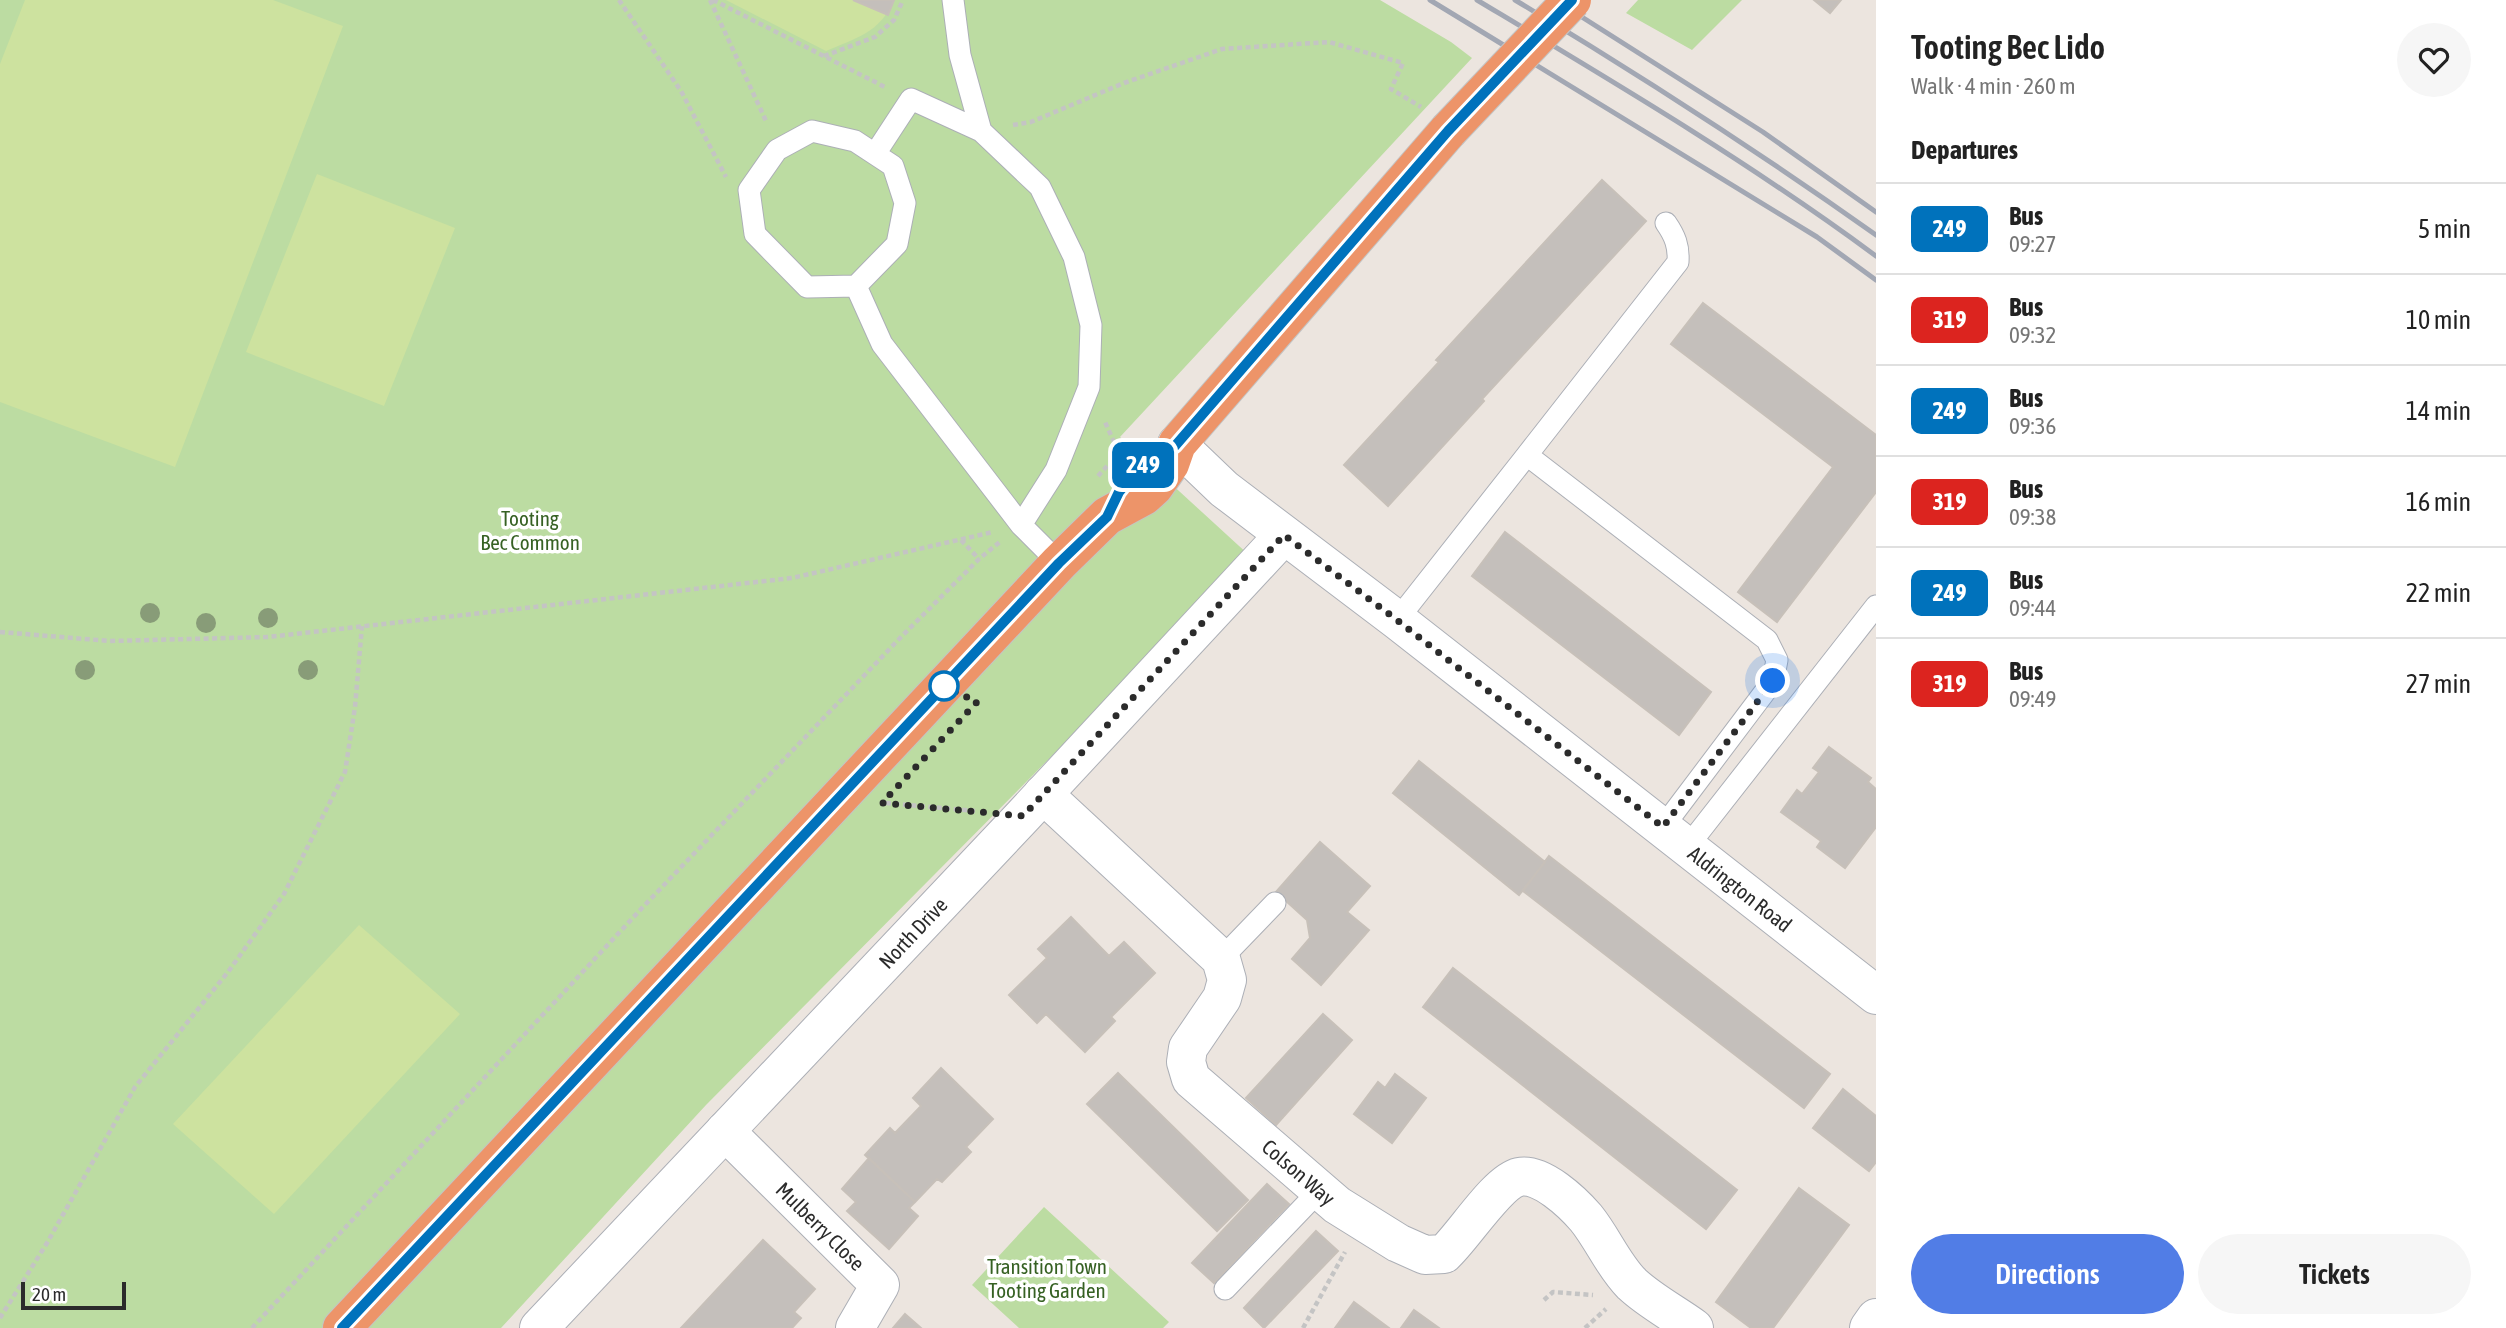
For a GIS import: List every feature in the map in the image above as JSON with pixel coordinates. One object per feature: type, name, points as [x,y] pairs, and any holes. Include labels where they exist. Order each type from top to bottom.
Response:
[{"type":"highway","points":[[342,1328],[1059,563],[1107,516],[1144,496],[1154,487],[1170,464],[1176,445],[1435,120],[1572,0]]},
{"type":"street","name":"Aldrington Road","points":[[1176,445],[1224,489],[1397,620],[1876,995]]},
{"type":"street","name":"North Drive","points":[[539,1328],[1284,535]]},
{"type":"street","points":[[1033,805],[1221,959]]},
{"type":"street","name":"Colson Way","points":[[1221,959],[1227,980],[1222,998],[1188,1048],[1186,1062],[1191,1079],[1319,1191],[1398,1243],[1424,1255],[1444,1254],[1459,1241],[1504,1185],[1519,1177],[1537,1180],[1557,1191],[1586,1219],[1611,1258],[1633,1285],[1695,1328]]},
{"type":"street","name":"Mulberry Close","points":[[725,1131],[880,1285],[855,1328]]},
{"type":"street","points":[[1869,1328],[1876,1318]]},
{"type":"lane","points":[[953,0],[960,55],[981,131]]},
{"type":"lane","points":[[875,154],[911,99],[981,131],[1040,187],[1074,257],[1091,325],[1089,387],[1056,470],[1021,525]]},
{"type":"lane","points":[[812,131],[855,141],[893,166],[905,203],[897,244],[856,286],[807,287],[755,234],[749,190],[777,150],[812,131]]},
{"type":"lane","points":[[1397,620],[1678,262],[1679,248],[1666,223]]},
{"type":"lane","points":[[856,286],[882,344],[1021,525],[1059,563]]},
{"type":"lane","points":[[1527,454],[1767,640],[1777,660],[1773,681],[1675,837]]},
{"type":"lane","points":[[1675,837],[1872,620]]},
{"type":"lane","points":[[1221,959],[1275,904]]},
{"type":"lane","points":[[1225,1289],[1319,1191]]},
{"type":"path","points":[[619,0],[681,92],[755,234]]},
{"type":"path","points":[[711,0],[911,99]]},
{"type":"path","points":[[711,0],[760,103],[777,150]]},
{"type":"path","points":[[823,56],[875,37],[894,20],[903,0]]},
{"type":"path","points":[[981,131],[1031,122],[1125,83],[1222,49],[1329,42],[1403,63],[1391,89],[1435,120]]},
{"type":"path","points":[[0,632],[110,641],[268,637],[792,578],[961,540],[979,559],[633,919],[252,1328]]},
{"type":"path","points":[[0,1318],[47,1242],[135,1087],[228,972],[284,894],[345,772],[355,708],[362,626]]},
{"type":"path","points":[[892,793],[882,803],[1033,805]]},
{"type":"path","points":[[1303,1328],[1330,1276],[1365,1223]]},
{"type":"path","points":[[1544,1300],[1553,1292],[1600,1295]]},
{"type":"green space","name":"Tooting Bec Common","points":[[0,0],[1380,0],[1451,42],[1472,58],[1120,437],[1250,556],[706,1105],[501,1328],[0,1328]]},
{"type":"green space","points":[[25,0],[273,0],[343,26],[175,467],[0,402],[0,64]]},
{"type":"green space","points":[[726,0],[894,0],[882,20],[866,33],[826,51]]},
{"type":"green space","points":[[1638,0],[1742,0],[1692,50],[1626,13]]},
{"type":"green space","points":[[317,174],[455,228],[384,406],[246,352]]},
{"type":"green space","points":[[359,925],[460,1014],[274,1214],[173,1124]]},
{"type":"green space","name":"Transition Town Tooting Garden","points":[[1044,1207],[1169,1322],[1163,1328],[1019,1328],[972,1285]]},
{"type":"building","points":[[853,0],[894,0],[888,15]]},
{"type":"building","points":[[1814,0],[1841,0],[1830,13]]},
{"type":"building","points":[[1602,180],[1646,221],[1482,399],[1484,401],[1388,506],[1344,465],[1439,362],[1436,360]]},
{"type":"building","points":[[1703,303],[1876,435],[1876,492],[1777,622],[1738,592],[1833,467],[1671,344]]},
{"type":"building","points":[[1505,532],[1711,692],[1679,735],[1472,576]]},
{"type":"building","points":[[1829,747],[1871,778],[1868,782],[1876,789],[1876,827],[1845,868],[1817,847],[1821,841],[1781,812],[1797,790],[1802,794],[1819,772],[1813,768]]},
{"type":"building","points":[[1419,761],[1545,862],[1519,895],[1393,793]]},
{"type":"building","points":[[1320,842],[1370,886],[1347,912],[1369,930],[1321,985],[1292,959],[1310,938],[1307,920],[1276,892]]},
{"type":"building","points":[[1549,856],[1830,1074],[1804,1108],[1523,891]]},
{"type":"building","points":[[1071,917],[1109,956],[1124,942],[1155,973],[1111,1017],[1115,1021],[1085,1052],[1046,1014],[1037,1023],[1009,995],[1047,958],[1038,949]]},
{"type":"building","points":[[1453,968],[1737,1190],[1706,1229],[1423,1007]]},
{"type":"building","points":[[1323,1014],[1352,1040],[1276,1125],[1246,1098]]},
{"type":"building","points":[[941,1068],[993,1119],[966,1147],[971,1152],[942,1182],[937,1179],[915,1202],[865,1155],[890,1128],[895,1133],[921,1106],[913,1098]]},
{"type":"building","points":[[1118,1073],[1248,1200],[1217,1231],[1087,1104]]},
{"type":"building","points":[[1395,1074],[1426,1098],[1392,1143],[1354,1114],[1378,1082],[1385,1088]]},
{"type":"building","points":[[1843,1089],[1876,1116],[1876,1162],[1869,1171],[1813,1128]]},
{"type":"building","points":[[869,1158],[915,1202],[909,1208],[918,1216],[889,1249],[847,1211],[856,1202],[842,1189]]},
{"type":"building","points":[[1267,1184],[1289,1204],[1214,1283],[1192,1263]]},
{"type":"building","points":[[1799,1188],[1849,1225],[1773,1328],[1751,1328],[1716,1302]]},
{"type":"building","points":[[1316,1231],[1338,1251],[1264,1328],[1244,1308]]},
{"type":"building","points":[[763,1240],[815,1289],[794,1312],[801,1318],[792,1328],[681,1328]]},
{"type":"building","points":[[1354,1302],[1389,1328],[1335,1328]]},
{"type":"building","points":[[1414,1310],[1439,1328],[1401,1328]]},
{"type":"building","points":[[905,1314],[921,1328],[893,1328]]},
{"type":"railway","points":[[1430,0],[1817,237],[1876,280]]},
{"type":"railway","points":[[1477,0],[1730,155],[1876,256]]},
{"type":"railway","points":[[1515,0],[1698,114],[1876,235]]},
{"type":"railway","points":[[1555,0],[1763,132],[1876,212]]},
{"type":"bus line","name":"249","points":[[342,1328],[1059,563],[1107,517],[1128,479],[1152,457],[1175,446],[1448,131],[1572,0]]},
{"type":"route","points":[[944,686],[977,702],[882,803],[1023,816],[1284,535],[1663,827],[1773,681]]}]
